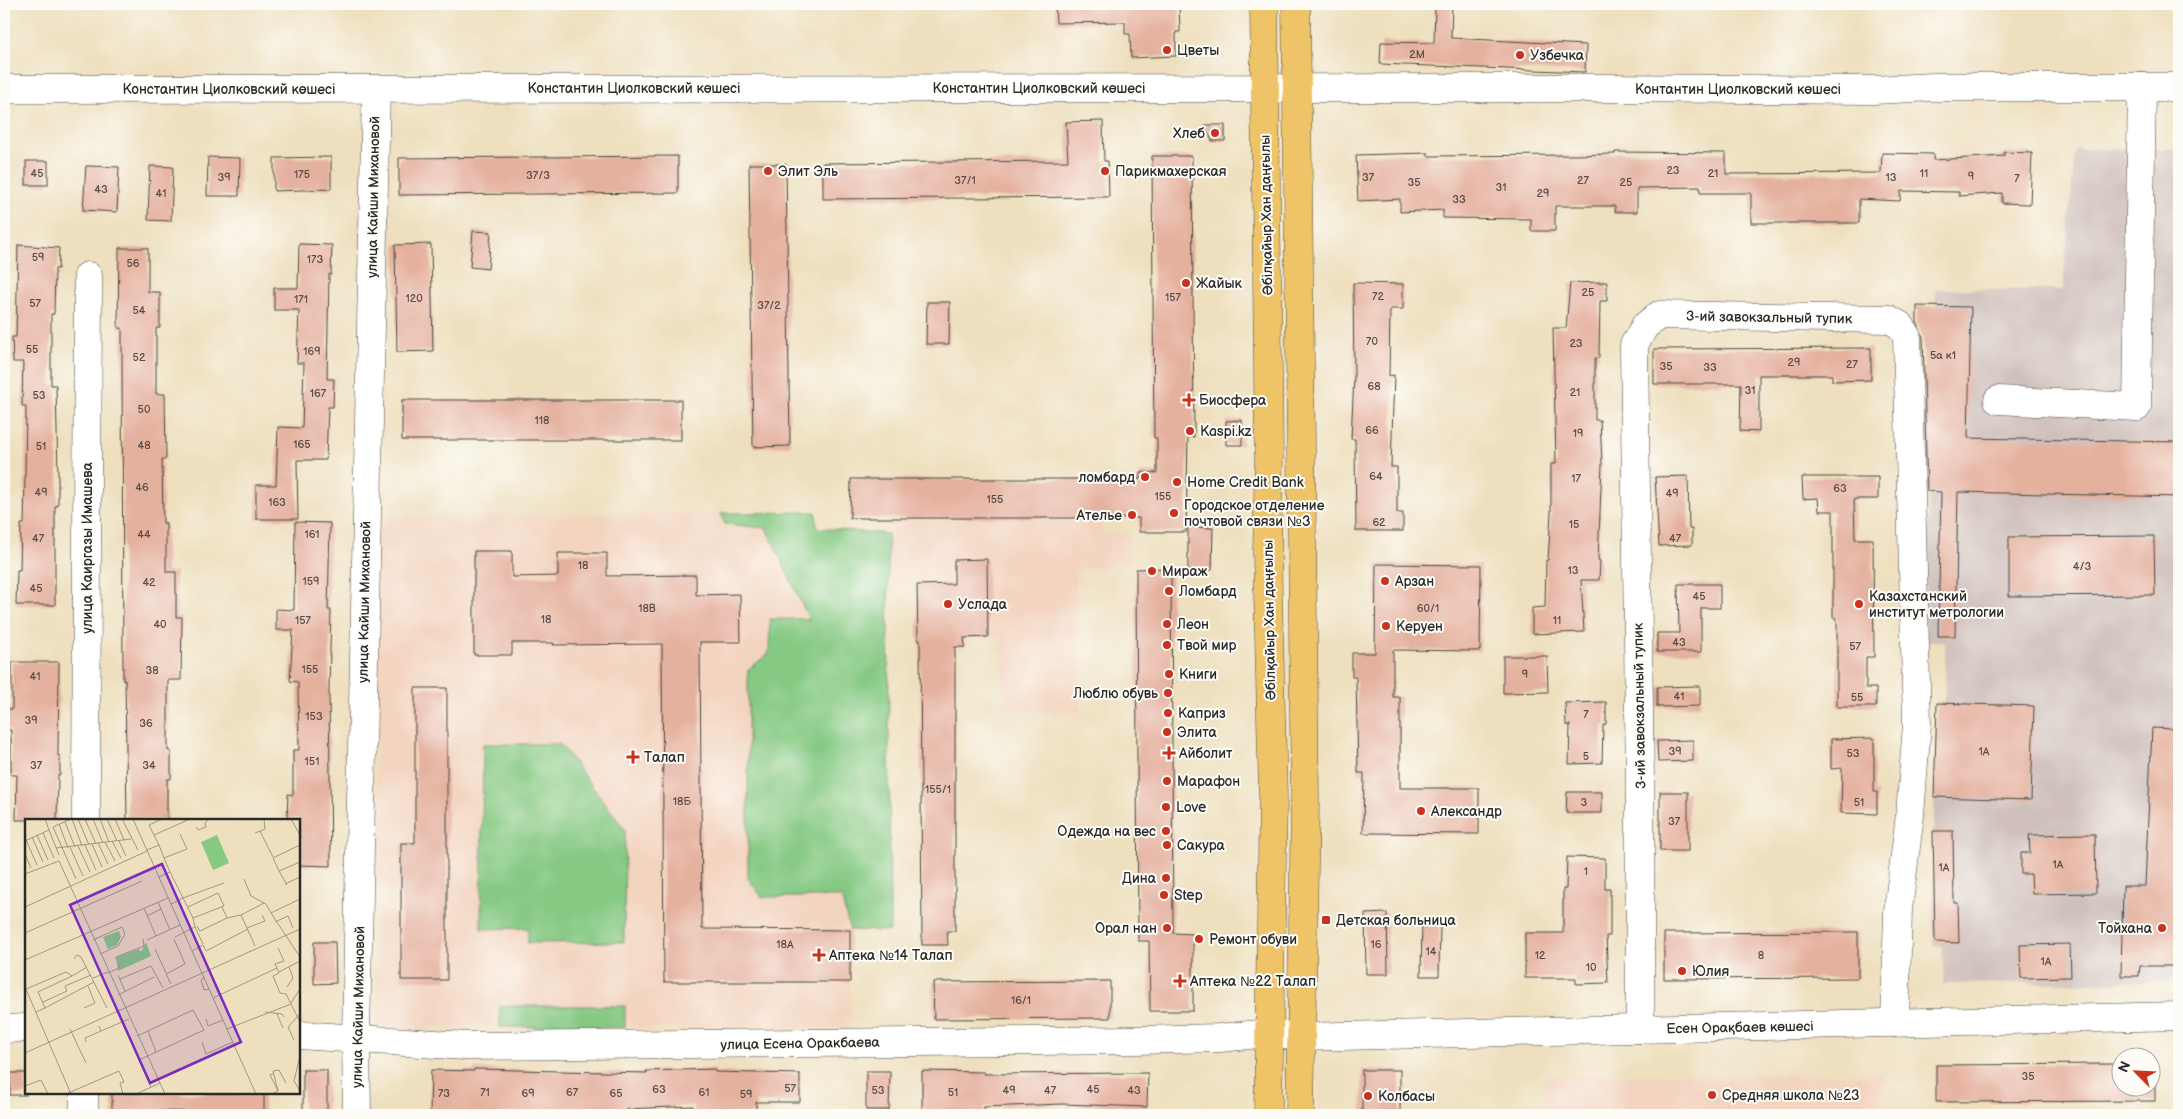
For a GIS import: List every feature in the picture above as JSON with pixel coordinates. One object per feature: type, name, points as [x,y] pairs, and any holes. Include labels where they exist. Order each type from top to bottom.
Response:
[{"type":"main road","name":"Әбілқайыр Хан даңғылы","points":[[1264,4],[1270,456],[1267,553],[1273,797],[1268,1115]]},
{"type":"main road","points":[[1296,4],[1305,801],[1300,1115]]},
{"type":"street","name":"Контантин Циолковский көшесі","points":[[1265,88],[1873,90],[1934,87],[2179,87]]},
{"type":"street","points":[[1998,400],[2137,407],[2142,87]]},
{"type":"street","name":"Константин Циолковский көшесі","points":[[4,89],[1265,88]]},
{"type":"street","name":"улица Кайши Михановой","points":[[357,1115],[356,1037],[376,89]]},
{"type":"street","name":"улица Каиргазы Имашева","points":[[86,819],[88,276]]},
{"type":"street","name":"3-ий завокзальный тупик","points":[[1640,1029],[1640,792],[1634,345],[1645,326],[1659,315],[1889,319],[1901,326],[1907,337],[1917,724],[1910,815],[1898,910],[1895,1023]]},
{"type":"street","name":"Есен Орақбаев көшесі","points":[[1300,1037],[2179,1016]]},
{"type":"street","points":[[4,1028],[25,1028]]},
{"type":"street","name":"улица Есена Оракбаева","points":[[300,1035],[356,1037],[466,1046],[1146,1040],[1220,1038],[1268,1033],[1300,1037]]},
{"type":"street","points":[[84,1094],[84,1115]]},
{"type":"shaded area","points":[[1961,4],[1961,5],[1829,5]]},
{"type":"shaded area","points":[[2075,149],[2179,149],[2179,982],[1944,984],[1942,946],[1933,946],[1937,703],[1945,703],[1945,642],[1924,640],[1936,289],[2063,290]]},
{"type":"shaded area","name":"Талап","points":[[816,512],[817,528],[888,533],[888,518],[1102,518],[1102,535],[1129,532],[1130,565],[1076,570],[1080,712],[1004,712],[1001,637],[988,637],[987,560],[954,584],[888,585],[890,931],[850,930],[850,1028],[376,1027],[376,517]]},
{"type":"shaded area","name":"Средняя школа №23","points":[[1882,1074],[1881,1115],[1543,1115],[1544,1075]]},
{"type":"green space","points":[[816,512],[817,528],[888,534],[890,931],[850,930],[841,897],[762,897],[748,878],[748,670],[769,653],[770,619],[809,619],[766,528],[725,524],[721,513]]},
{"type":"green space","points":[[483,744],[560,744],[625,830],[624,942],[528,943],[528,928],[481,929]]},
{"type":"green space","points":[[500,1006],[625,1006],[625,1027],[500,1027]]},
{"type":"building","points":[[1055,4],[1179,4],[1180,32],[1176,32],[1176,56],[1131,58],[1130,34],[1125,34],[1125,22],[1056,23]]},
{"type":"building","points":[[1435,4],[1452,4],[1451,38],[1586,45],[1585,72],[1380,64],[1381,42],[1434,43]]},
{"type":"building","points":[[1103,121],[1104,161],[1108,161],[1109,197],[823,199],[823,163],[1068,161],[1066,122]]},
{"type":"building","name":"Хлеб","points":[[1205,125],[1225,125],[1225,141],[1212,141]]},
{"type":"building","points":[[1615,152],[1726,153],[1726,174],[1881,173],[1882,153],[1933,154],[1933,160],[2004,156],[2004,152],[2032,153],[2030,204],[2002,203],[2002,193],[1959,196],[1959,192],[1901,191],[1900,201],[1859,199],[1859,223],[1751,223],[1751,193],[1700,193],[1700,187],[1637,188],[1637,212],[1615,212],[1615,206],[1555,206],[1555,231],[1531,231],[1531,219],[1443,218],[1443,210],[1400,212],[1400,199],[1358,201],[1356,155],[1428,153],[1428,156],[1574,155],[1615,154]]},
{"type":"building","points":[[678,156],[678,193],[399,195],[399,158]]},
{"type":"building","points":[[1152,156],[1192,156],[1194,437],[1188,437],[1186,532],[1139,532],[1139,518],[850,518],[851,479],[1140,479],[1140,472],[1157,473],[1157,438],[1154,438]]},
{"type":"building","points":[[208,157],[240,158],[239,196],[207,196]]},
{"type":"building","points":[[331,157],[331,189],[274,191],[274,158]]},
{"type":"building","points":[[26,161],[48,161],[48,185],[26,185]]},
{"type":"building","points":[[749,164],[786,164],[790,446],[753,447]]},
{"type":"building","points":[[86,166],[119,167],[117,212],[83,210]]},
{"type":"building","points":[[150,166],[173,167],[171,221],[148,220]]},
{"type":"building","points":[[473,231],[491,232],[488,269],[470,267]]},
{"type":"building","points":[[299,244],[332,245],[331,275],[329,274],[327,379],[334,379],[333,407],[328,407],[326,460],[297,460],[298,519],[256,519],[256,485],[276,485],[278,427],[302,428],[304,363],[297,363],[299,310],[274,310],[274,288],[298,288]]},
{"type":"building","points":[[431,244],[433,351],[397,352],[395,245]]},
{"type":"building","points":[[18,245],[59,248],[58,269],[55,269],[54,314],[51,314],[51,385],[56,385],[58,477],[58,506],[55,506],[55,605],[16,605],[17,570],[20,570],[21,524],[24,524],[26,406],[22,406],[23,362],[13,362],[12,337],[16,337]]},
{"type":"building","points":[[119,248],[148,248],[148,292],[160,292],[160,328],[156,328],[156,394],[165,394],[166,459],[162,459],[163,523],[166,523],[166,572],[176,572],[176,617],[182,617],[181,680],[168,680],[168,751],[171,751],[171,779],[167,779],[167,819],[127,819],[125,680],[123,680],[122,328],[118,328]]},
{"type":"building","points":[[1607,282],[1607,301],[1600,301],[1599,358],[1595,358],[1595,420],[1600,420],[1602,464],[1598,560],[1600,561],[1599,580],[1581,580],[1584,632],[1532,634],[1532,608],[1545,607],[1546,560],[1548,560],[1551,513],[1551,464],[1556,464],[1553,328],[1566,328],[1570,283]]},
{"type":"building","points":[[1353,283],[1403,284],[1403,309],[1390,309],[1389,376],[1394,375],[1391,467],[1397,467],[1397,513],[1403,513],[1403,531],[1356,531],[1355,439],[1351,439],[1354,376]]},
{"type":"building","points":[[927,302],[950,302],[949,344],[926,344]]},
{"type":"building","points":[[1917,306],[1971,307],[1968,438],[2179,442],[2179,497],[1958,492],[1955,636],[1938,636],[1941,492],[1927,491],[1923,337],[1917,322]]},
{"type":"building","points":[[1871,348],[1871,380],[1832,381],[1832,375],[1759,375],[1759,432],[1740,431],[1741,384],[1654,384],[1654,349]]},
{"type":"building","points":[[402,400],[681,400],[681,440],[402,440]]},
{"type":"building","points":[[1242,420],[1242,445],[1226,445],[1226,421]]},
{"type":"building","points":[[1688,476],[1689,529],[1692,529],[1692,545],[1659,546],[1655,477]]},
{"type":"building","points":[[1802,477],[1878,477],[1878,499],[1854,499],[1855,539],[1873,539],[1874,657],[1866,657],[1866,688],[1876,688],[1876,707],[1837,707],[1837,618],[1833,618],[1833,511],[1819,511],[1818,498],[1803,499]]},
{"type":"building","points":[[295,522],[330,523],[328,610],[331,610],[329,688],[331,866],[300,865],[300,819],[287,818],[288,794],[293,795],[293,750],[299,750],[298,682],[290,681],[293,630],[276,630],[276,609],[294,610]]},
{"type":"building","points":[[1188,527],[1213,528],[1212,570],[1188,571]]},
{"type":"building","points":[[2154,536],[2155,595],[2009,596],[2009,537]]},
{"type":"building","points":[[474,551],[512,551],[512,577],[558,576],[558,553],[607,553],[607,576],[696,575],[696,595],[740,594],[741,642],[700,642],[702,929],[850,930],[850,982],[664,982],[662,644],[553,645],[554,643],[512,643],[512,655],[474,655]]},
{"type":"building","points":[[987,559],[988,637],[964,638],[965,647],[955,647],[955,931],[947,931],[948,945],[922,945],[920,640],[918,640],[917,585],[954,584],[954,560]]},
{"type":"building","points":[[1376,564],[1481,565],[1480,651],[1393,650],[1393,697],[1400,697],[1400,788],[1479,788],[1479,834],[1363,833],[1364,773],[1358,773],[1356,677],[1352,677],[1352,653],[1375,653]]},
{"type":"building","points":[[1171,568],[1173,933],[1193,934],[1193,1011],[1150,1011],[1149,941],[1138,941],[1136,569]]},
{"type":"building","points":[[1678,584],[1720,584],[1720,608],[1701,608],[1701,652],[1657,652],[1657,633],[1679,633]]},
{"type":"building","points":[[1503,656],[1547,656],[1548,692],[1503,693]]},
{"type":"building","points":[[12,662],[59,662],[58,756],[60,756],[60,775],[58,775],[57,819],[16,820],[17,775],[11,775],[11,730],[4,730],[4,709],[12,709]]},
{"type":"building","points":[[1700,686],[1700,706],[1657,707],[1657,687]]},
{"type":"building","points":[[415,688],[447,688],[447,980],[401,980],[401,843],[415,843]]},
{"type":"building","points":[[1606,702],[1602,763],[1569,764],[1570,725],[1566,725],[1565,703]]},
{"type":"building","points":[[1937,703],[2034,706],[2031,800],[1934,797]]},
{"type":"building","points":[[2152,728],[2179,729],[2179,966],[2140,966],[2139,976],[2121,976],[2123,886],[2145,886]]},
{"type":"building","points":[[1874,738],[1874,792],[1877,792],[1877,814],[1841,813],[1842,768],[1831,769],[1831,739]]},
{"type":"building","points":[[1693,740],[1693,761],[1658,762],[1657,741]]},
{"type":"building","points":[[1567,792],[1602,792],[1602,813],[1566,813]]},
{"type":"building","points":[[1660,792],[1688,792],[1688,851],[1660,851]]},
{"type":"building","points":[[1933,831],[1953,831],[1954,903],[1958,903],[1959,943],[1935,942]]},
{"type":"building","points":[[2095,834],[2096,893],[2032,894],[2031,874],[2021,874],[2021,853],[2030,853],[2029,835]]},
{"type":"building","points":[[1567,857],[1605,858],[1605,889],[1610,889],[1610,936],[1606,936],[1608,983],[1576,984],[1576,978],[1525,978],[1525,933],[1563,933],[1563,889],[1566,889]]},
{"type":"building","points":[[1387,913],[1388,974],[1366,974],[1365,914]]},
{"type":"building","points":[[1422,924],[1440,925],[1439,976],[1421,976]]},
{"type":"building","points":[[1858,932],[1858,978],[1664,979],[1664,933]]},
{"type":"building","points":[[314,942],[335,942],[336,983],[314,984]]},
{"type":"building","points":[[2070,944],[2071,977],[2021,978],[2020,945]]},
{"type":"building","points":[[1110,981],[1110,1018],[934,1019],[933,982]]},
{"type":"building","points":[[2110,1064],[2110,1096],[2155,1096],[2155,1101],[1936,1102],[1936,1065]]},
{"type":"building","points":[[474,1069],[647,1073],[646,1071],[715,1069],[715,1072],[800,1074],[800,1102],[756,1102],[756,1115],[693,1115],[693,1106],[627,1109],[627,1113],[582,1112],[582,1115],[430,1115],[431,1070],[474,1071]]},
{"type":"building","points":[[303,1070],[327,1070],[327,1115],[303,1115]]},
{"type":"building","points":[[1362,1070],[1400,1070],[1400,1115],[1362,1115]]},
{"type":"building","points":[[866,1071],[890,1071],[889,1110],[866,1110]]},
{"type":"building","points":[[922,1071],[984,1072],[984,1074],[1148,1073],[1147,1107],[1062,1104],[984,1107],[984,1113],[922,1113]]},
{"type":"building","points":[[10,1073],[25,1073],[26,1095],[10,1095]]},
{"type":"building","points":[[112,1094],[264,1094],[264,1115],[219,1115],[219,1112],[147,1111],[147,1115],[112,1115]]},
{"type":"place","name":"Цветы","points":[[1167,50]]},
{"type":"place","name":"Узбечка","points":[[1520,55]]},
{"type":"place","name":"Хлеб","points":[[1215,133]]},
{"type":"place","name":"Элит Эль","points":[[768,171]]},
{"type":"place","name":"Парикмахерская","points":[[1105,171]]},
{"type":"place","name":"Жайык","points":[[1186,283]]},
{"type":"place","name":"Биосфера","points":[[1189,400]]},
{"type":"place","name":"Kaspi.kz","points":[[1190,431]]},
{"type":"place","name":"ломбард","points":[[1145,477]]},
{"type":"place","name":"Home Credit Bank","points":[[1177,482]]},
{"type":"place","name":"Городское отделение почтовой связи №3","points":[[1174,513]]},
{"type":"place","name":"Ателье","points":[[1132,515]]},
{"type":"place","name":"Мираж","points":[[1152,571]]},
{"type":"place","name":"Арзан","points":[[1385,581]]},
{"type":"place","name":"Ломбард","points":[[1169,591]]},
{"type":"place","name":"Услада","points":[[948,604]]},
{"type":"place","name":"Казахстанский институт метрологии","points":[[1859,604]]},
{"type":"place","name":"Леон","points":[[1167,624]]},
{"type":"place","name":"Керуен","points":[[1386,626]]},
{"type":"place","name":"Твой мир","points":[[1167,645]]},
{"type":"place","name":"Книги","points":[[1169,674]]},
{"type":"place","name":"Люблю обувь","points":[[1168,693]]},
{"type":"place","name":"Каприз","points":[[1168,713]]},
{"type":"place","name":"Элита","points":[[1167,732]]},
{"type":"place","name":"Айболит","points":[[1169,753]]},
{"type":"place","name":"Талап","points":[[633,757]]},
{"type":"place","name":"Марафон","points":[[1167,781]]},
{"type":"place","name":"Love","points":[[1166,807]]},
{"type":"place","name":"Александр","points":[[1421,811]]},
{"type":"place","name":"Одежда на вес","points":[[1166,831]]},
{"type":"place","name":"Сакура","points":[[1167,845]]},
{"type":"place","name":"Дина","points":[[1166,878]]},
{"type":"place","name":"Step","points":[[1164,895]]},
{"type":"place","name":"Детская больница","points":[[1326,920]]},
{"type":"place","name":"Орал нан","points":[[1167,928]]},
{"type":"place","name":"Тойхана","points":[[2162,928]]},
{"type":"place","name":"Ремонт обуви","points":[[1199,939]]},
{"type":"place","name":"Аптека №14 Талап","points":[[819,955]]},
{"type":"place","name":"Юлия","points":[[1682,971]]},
{"type":"place","name":"Аптека №22 Талап","points":[[1180,981]]},
{"type":"place","name":"Средняя школа №23","points":[[1712,1095]]},
{"type":"place","name":"Колбасы","points":[[1368,1096]]}]
